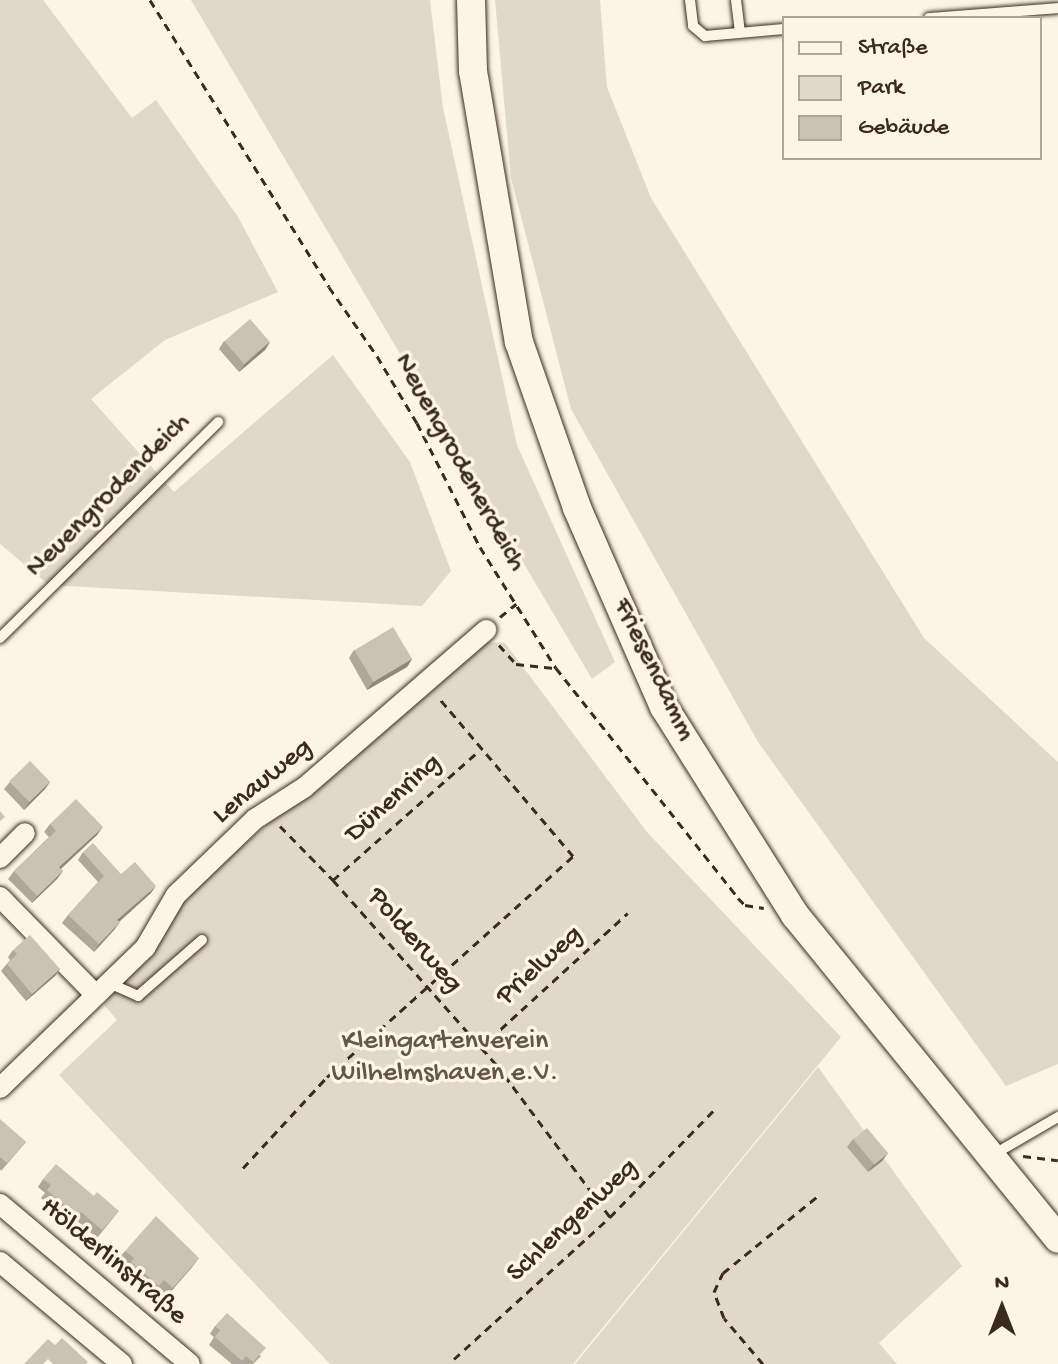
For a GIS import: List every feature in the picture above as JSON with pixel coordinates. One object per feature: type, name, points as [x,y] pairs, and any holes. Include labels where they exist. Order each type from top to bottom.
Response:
[{"type":"main road","name":"Friesendamm","points":[[471,0],[473,71],[519,342],[577,508],[658,692],[795,915],[1058,1239]]},
{"type":"street","name":"Lenauweg","points":[[0,1088],[145,948],[176,895],[255,819],[305,787],[486,630]]},
{"type":"street","points":[[0,858],[25,833]]},
{"type":"street","points":[[0,897],[103,989]]},
{"type":"street","name":"Hölderlinstraße","points":[[0,1204],[190,1364]]},
{"type":"street","points":[[0,1262],[122,1364]]},
{"type":"lane","points":[[690,0],[693,26],[705,36],[782,29]]},
{"type":"lane","points":[[736,0],[740,33]]},
{"type":"lane","points":[[955,16],[1058,8]]},
{"type":"lane","name":"Neuengrodendeich","points":[[0,638],[218,422]]},
{"type":"lane","points":[[103,989],[138,996],[202,940]]},
{"type":"lane","points":[[990,1157],[1058,1117]]},
{"type":"path","name":"Neuengrodenerdeich","points":[[150,0],[329,287],[377,356],[417,423],[480,547],[556,668],[738,898],[753,908],[772,909]]},
{"type":"path","points":[[486,630],[516,664],[556,668]]},
{"type":"path","name":"Dünenring","points":[[243,1168],[327,1077],[573,856],[439,698]]},
{"type":"path","name":"Dünenring","points":[[333,880],[481,749]]},
{"type":"path","name":"Polderweg","points":[[277,823],[430,986],[480,1049],[496,1064],[610,1217]]},
{"type":"path","name":"Prielweg","points":[[480,1049],[628,913]]},
{"type":"path","name":"Schlengenweg","points":[[454,1359],[610,1217],[716,1108]]},
{"type":"path","points":[[762,1364],[724,1318],[714,1292],[723,1273],[819,1195]]},
{"type":"green space","points":[[0,0],[43,0],[132,118],[156,100],[238,217],[278,292],[165,340],[91,399],[174,492],[333,355],[410,462],[451,571],[422,606],[49,585],[0,544]]},
{"type":"green space","points":[[191,0],[430,0],[443,108],[517,445],[615,662],[592,679]]},
{"type":"green space","points":[[495,0],[600,0],[607,87],[651,198],[924,638],[1058,762],[1058,1064],[1006,1086],[758,742],[571,409],[511,178]]},
{"type":"green space","name":"Kleingartenverein Wilhelmshaven e.V.","points":[[485,642],[505,643],[647,832],[841,1037],[573,1364],[330,1364],[59,1075],[117,1020],[104,1005],[194,886]]},
{"type":"green space","points":[[818,1067],[962,1266],[879,1343],[897,1364],[575,1364]]},
{"type":"building","points":[[250,319],[270,342],[244,364],[224,341]]},
{"type":"building","points":[[393,627],[412,659],[373,682],[354,650]]},
{"type":"building","points":[[30,761],[50,782],[29,802],[9,781]]},
{"type":"building","points":[[76,799],[103,827],[59,867],[63,871],[37,896],[14,871],[56,831],[50,824]]},
{"type":"building","points":[[93,843],[121,874],[135,862],[156,886],[117,920],[120,922],[99,944],[68,915],[104,876],[83,852]]},
{"type":"building","points":[[30,935],[60,969],[32,994],[7,964],[17,954],[13,950]]},
{"type":"building","points":[[0,1119],[26,1142],[7,1163],[0,1157]]},
{"type":"building","points":[[867,1128],[888,1153],[874,1165],[853,1140]]},
{"type":"building","points":[[56,1164],[94,1196],[97,1192],[119,1211],[102,1230],[81,1212],[77,1216],[47,1190],[51,1185],[43,1179]]},
{"type":"building","points":[[156,1216],[199,1258],[173,1288],[164,1280],[159,1286],[131,1262],[134,1258],[125,1251]]},
{"type":"building","points":[[227,1313],[266,1348],[253,1362],[246,1356],[242,1361],[215,1337],[220,1330],[215,1326]]},
{"type":"building","points":[[62,1338],[88,1362],[86,1364],[53,1364],[48,1359],[43,1364],[24,1364],[48,1339],[55,1345]]}]
